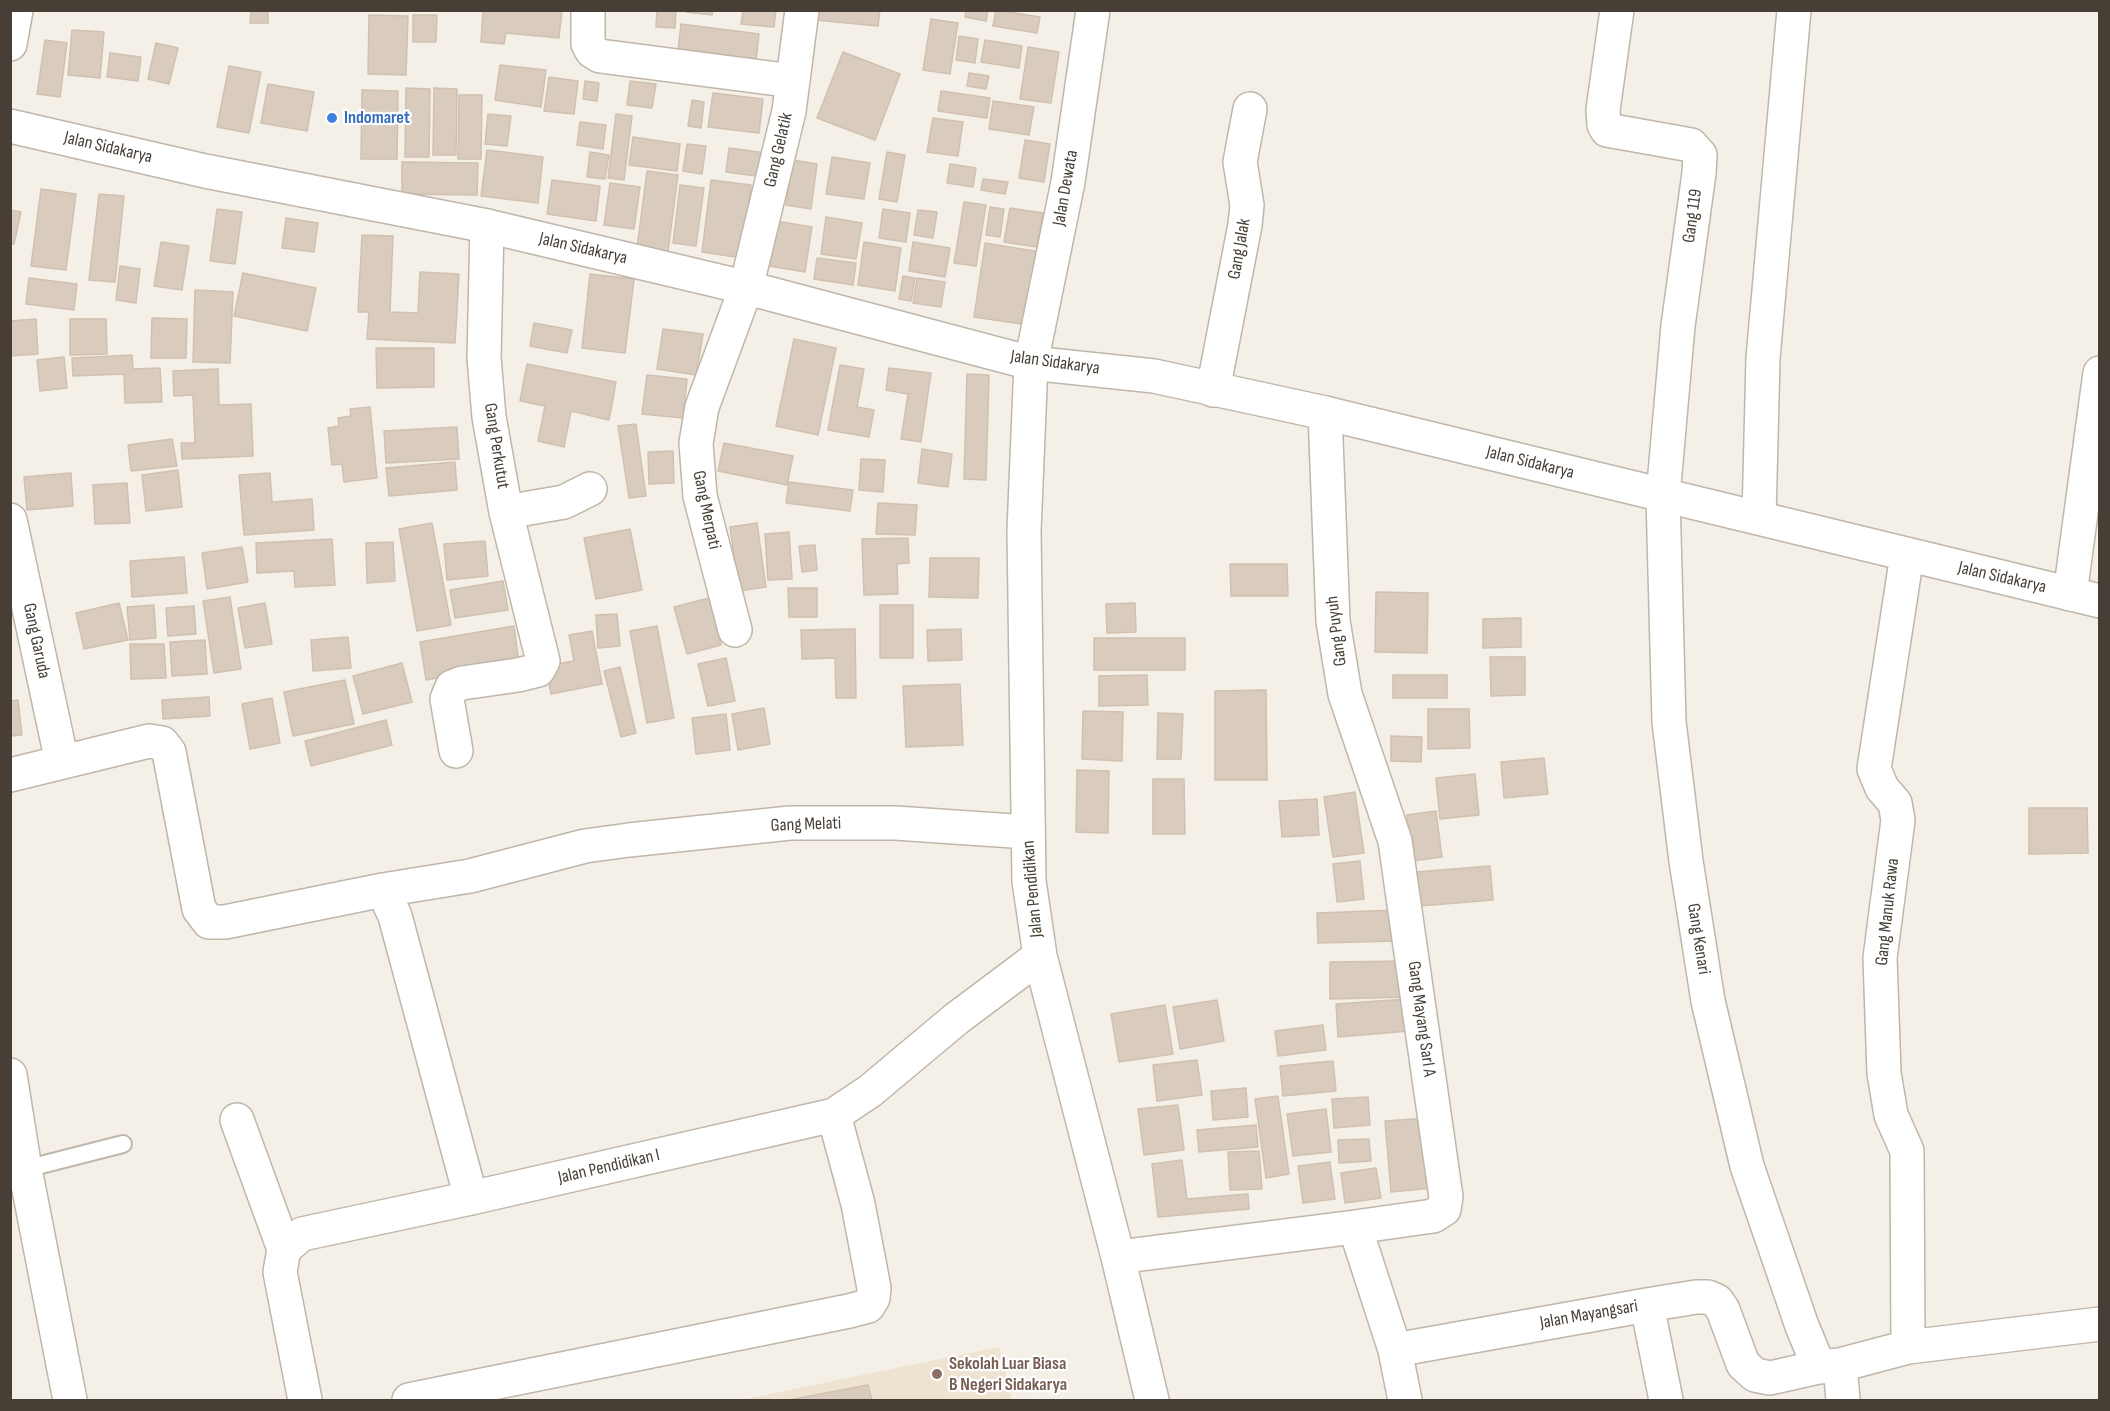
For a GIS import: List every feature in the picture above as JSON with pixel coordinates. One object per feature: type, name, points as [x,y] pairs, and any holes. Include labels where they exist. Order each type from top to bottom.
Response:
[{"type":"street","points":[[10,44],[16,10]]},
{"type":"street","points":[[588,10],[588,44],[592,51],[600,56],[793,81]]},
{"type":"street","name":"Gang Gelatik","points":[[746,288],[789,111],[802,10]]},
{"type":"street","name":"Jalan Dewata","points":[[1031,363],[1068,182],[1093,10]]},
{"type":"street","name":"Gang 119","points":[[1617,10],[1603,110],[1607,130],[1691,145],[1700,155],[1678,326],[1664,496]]},
{"type":"street","points":[[1759,518],[1763,358],[1794,10]]},
{"type":"street","name":"Gang Jalak","points":[[1214,390],[1245,225],[1247,205],[1240,162],[1250,109]]},
{"type":"street","name":"Jalan Sidakarya","points":[[10,126],[205,171],[487,226],[746,288],[1031,363],[1154,376],[1325,413],[2085,597]]},
{"type":"street","name":"Gang Perkutut","points":[[456,751],[447,699],[452,687],[462,683],[538,670],[543,662],[506,512],[489,417],[484,358],[487,226]]},
{"type":"street","name":"Gang Merpati","points":[[735,630],[700,496],[696,442],[702,407],[746,288]]},
{"type":"street","name":"Jalan Pendidikan","points":[[1031,363],[1024,531],[1029,881],[1040,956],[1118,1257],[1152,1401]]},
{"type":"street","points":[[2085,597],[2100,373]]},
{"type":"street","name":"Gang Puyuh","points":[[1325,413],[1333,621],[1345,694],[1395,841]]},
{"type":"street","points":[[506,512],[564,502],[590,489]]},
{"type":"street","name":"Gang Kenari","points":[[1664,496],[1669,722],[1686,861],[1708,1001],[1747,1166],[1802,1326],[1829,1366],[1843,1401]]},
{"type":"street","name":"Gang Garuda","points":[[10,520],[62,762]]},
{"type":"street","name":"Gang Manuk Rawa","points":[[1907,555],[1874,769],[1882,788],[1895,803],[1899,820],[1880,958],[1884,1073],[1891,1115],[1907,1151],[1908,1347]]},
{"type":"street","name":"Gang Melati","points":[[62,762],[149,741],[162,743],[169,752],[199,909],[209,922],[225,922],[383,890],[470,876],[585,846],[629,840],[790,823],[895,823],[1028,832]]},
{"type":"street","points":[[10,775],[62,762]]},
{"type":"street","name":"Gang Mayang SarI A","points":[[1355,1227],[1433,1216],[1444,1209],[1446,1197],[1395,841]]},
{"type":"street","points":[[383,890],[396,916],[471,1198]]},
{"type":"street","name":"Jalan Pendidikan I","points":[[284,1249],[302,1234],[834,1115],[870,1091],[956,1019],[1040,956]]},
{"type":"street","points":[[10,1075],[25,1169],[70,1401]]},
{"type":"street","points":[[409,1401],[868,1306],[873,1298],[874,1288],[858,1204],[834,1115]]},
{"type":"street","points":[[237,1119],[284,1249],[280,1272],[304,1401]]},
{"type":"street","points":[[1118,1257],[1355,1227],[1395,1350],[1405,1401]]},
{"type":"street","name":"Jalan Mayangsari","points":[[1395,1350],[1696,1297],[1708,1297],[1717,1301],[1723,1310],[1743,1364],[1755,1375],[1770,1378],[1908,1347],[2100,1324]]},
{"type":"street","points":[[1647,1305],[1666,1401]]},
{"type":"lane","points":[[25,1169],[123,1144]]},
{"type":"shaded area","name":"Sekolah Luar Biasa B Negeri Sidakarya","points":[[999,1347],[1012,1400],[741,1400]]},
{"type":"building","points":[[251,10],[268,10],[268,23],[250,23]]},
{"type":"building","points":[[483,10],[562,10],[559,38],[506,33],[504,44],[481,42]]},
{"type":"building","points":[[657,10],[676,10],[675,28],[656,27]]},
{"type":"building","points":[[686,10],[713,10],[712,15],[686,12]]},
{"type":"building","points":[[743,10],[776,10],[774,27],[741,24]]},
{"type":"building","points":[[806,10],[880,10],[878,26],[805,19]]},
{"type":"building","points":[[966,10],[988,10],[986,21],[965,17]]},
{"type":"building","points":[[996,10],[1040,17],[1037,33],[993,26]]},
{"type":"building","points":[[369,15],[408,16],[406,75],[368,74]]},
{"type":"building","points":[[413,15],[437,15],[436,42],[413,42]]},
{"type":"building","points":[[931,19],[958,23],[950,74],[923,70]]},
{"type":"building","points":[[681,24],[759,34],[755,69],[677,59]]},
{"type":"building","points":[[72,30],[104,32],[100,78],[68,75]]},
{"type":"building","points":[[959,36],[978,39],[975,63],[956,60]]},
{"type":"building","points":[[45,40],[67,43],[60,97],[37,94]]},
{"type":"building","points":[[985,40],[1022,46],[1019,68],[981,62]]},
{"type":"building","points":[[156,43],[178,48],[169,84],[148,79]]},
{"type":"building","points":[[1028,47],[1059,52],[1051,103],[1020,99]]},
{"type":"building","points":[[843,52],[900,74],[875,140],[817,118]]},
{"type":"building","points":[[110,53],[141,57],[138,81],[107,77]]},
{"type":"building","points":[[500,65],[546,70],[541,107],[495,100]]},
{"type":"building","points":[[229,66],[261,72],[249,133],[217,127]]},
{"type":"building","points":[[969,73],[989,76],[986,89],[967,86]]},
{"type":"building","points":[[549,77],[578,81],[574,114],[544,111]]},
{"type":"building","points":[[585,81],[599,83],[597,101],[583,99]]},
{"type":"building","points":[[630,81],[656,84],[652,108],[627,105]]},
{"type":"building","points":[[268,84],[314,92],[307,131],[261,123]]},
{"type":"building","points":[[406,88],[430,89],[429,157],[405,157]]},
{"type":"building","points":[[434,88],[457,89],[456,155],[433,155]]},
{"type":"building","points":[[362,90],[398,91],[397,159],[361,159]]},
{"type":"building","points":[[941,91],[990,98],[987,118],[938,111]]},
{"type":"building","points":[[713,93],[763,99],[759,133],[708,127]]},
{"type":"building","points":[[459,95],[482,95],[481,159],[458,159]]},
{"type":"building","points":[[692,100],[704,102],[701,128],[688,126]]},
{"type":"building","points":[[993,101],[1034,107],[1029,135],[989,129]]},
{"type":"building","points":[[488,114],[511,116],[507,146],[485,144]]},
{"type":"building","points":[[616,114],[632,116],[624,180],[608,178]]},
{"type":"building","points":[[933,118],[963,122],[958,156],[927,152]]},
{"type":"building","points":[[580,122],[606,125],[603,149],[577,145]]},
{"type":"building","points":[[633,137],[680,144],[677,171],[629,165]]},
{"type":"building","points":[[1025,140],[1050,144],[1044,182],[1019,178]]},
{"type":"building","points":[[687,144],[706,146],[702,174],[683,171]]},
{"type":"building","points":[[729,148],[774,154],[771,178],[726,172]]},
{"type":"building","points":[[487,150],[543,157],[538,203],[481,196]]},
{"type":"building","points":[[590,152],[609,155],[605,179],[587,177]]},
{"type":"building","points":[[887,152],[905,155],[897,202],[879,199]]},
{"type":"building","points":[[832,157],[870,163],[864,199],[826,194]]},
{"type":"building","points":[[793,160],[817,164],[811,209],[786,205]]},
{"type":"building","points":[[402,162],[478,163],[477,195],[402,194]]},
{"type":"building","points":[[950,164],[976,168],[973,187],[947,183]]},
{"type":"building","points":[[647,171],[678,175],[668,251],[637,248]]},
{"type":"building","points":[[983,179],[1008,182],[1005,194],[981,190]]},
{"type":"building","points":[[552,180],[600,186],[596,221],[547,214]]},
{"type":"building","points":[[711,180],[751,185],[742,258],[702,252]]},
{"type":"building","points":[[610,183],[640,187],[634,229],[604,225]]},
{"type":"building","points":[[680,185],[704,188],[696,246],[673,243]]},
{"type":"building","points":[[41,189],[76,194],[66,270],[31,266]]},
{"type":"building","points":[[99,194],[124,196],[115,282],[89,280]]},
{"type":"building","points":[[964,202],[986,205],[976,266],[954,263]]},
{"type":"building","points":[[990,207],[1004,209],[1000,237],[986,235]]},
{"type":"building","points":[[1010,208],[1043,213],[1037,247],[1004,242]]},
{"type":"building","points":[[217,209],[242,212],[235,264],[210,261]]},
{"type":"building","points":[[883,209],[910,213],[906,242],[879,238]]},
{"type":"building","points":[[10,210],[21,212],[14,244],[10,244]]},
{"type":"building","points":[[918,210],[937,212],[933,238],[914,235]]},
{"type":"building","points":[[826,217],[862,223],[856,259],[821,254]]},
{"type":"building","points":[[286,218],[318,223],[314,252],[282,248]]},
{"type":"building","points":[[776,221],[812,227],[805,272],[769,266]]},
{"type":"building","points":[[362,235],[393,236],[390,312],[418,313],[420,272],[459,274],[455,343],[367,339],[369,312],[358,312]]},
{"type":"building","points":[[161,242],[189,246],[182,290],[154,286]]},
{"type":"building","points":[[864,242],[901,248],[895,291],[858,285]]},
{"type":"building","points":[[913,242],[950,248],[945,277],[909,271]]},
{"type":"building","points":[[985,243],[1040,252],[1029,325],[974,317]]},
{"type":"building","points":[[817,258],[856,263],[853,285],[814,279]]},
{"type":"building","points":[[120,266],[140,269],[136,303],[116,300]]},
{"type":"building","points":[[243,273],[316,288],[307,331],[234,316]]},
{"type":"building","points":[[590,274],[634,279],[625,353],[582,348]]},
{"type":"building","points":[[903,276],[915,278],[911,301],[899,299]]},
{"type":"building","points":[[29,278],[77,284],[74,310],[26,304]]},
{"type":"building","points":[[917,278],[945,282],[941,307],[913,303]]},
{"type":"building","points":[[195,290],[233,292],[230,363],[193,362]]},
{"type":"building","points":[[152,318],[187,319],[186,358],[151,358]]},
{"type":"building","points":[[36,319],[38,354],[10,356],[10,321]]},
{"type":"building","points":[[70,319],[106,319],[107,354],[70,355]]},
{"type":"building","points":[[534,323],[572,330],[567,353],[530,346]]},
{"type":"building","points":[[663,329],[703,334],[696,375],[657,369]]},
{"type":"building","points":[[794,339],[836,348],[818,435],[776,426]]},
{"type":"building","points":[[376,348],[434,348],[434,387],[377,388]]},
{"type":"building","points":[[132,355],[133,369],[160,368],[162,402],[125,403],[124,374],[73,376],[72,358]]},
{"type":"building","points":[[64,357],[67,388],[40,391],[37,360]]},
{"type":"building","points":[[527,364],[616,382],[609,420],[571,411],[564,447],[538,441],[545,406],[520,401]]},
{"type":"building","points":[[840,365],[864,369],[857,407],[874,410],[869,437],[828,430]]},
{"type":"building","points":[[889,368],[931,373],[921,442],[901,439],[908,394],[886,390]]},
{"type":"building","points":[[218,369],[219,405],[251,404],[253,456],[182,459],[181,443],[195,443],[193,395],[174,396],[173,371]]},
{"type":"building","points":[[967,374],[989,375],[986,480],[964,479]]},
{"type":"building","points":[[647,375],[687,379],[683,418],[642,414]]},
{"type":"building","points":[[370,407],[377,478],[344,482],[342,464],[332,465],[328,428],[339,426],[338,418],[351,416],[350,409]]},
{"type":"building","points":[[636,424],[646,496],[629,498],[618,426]]},
{"type":"building","points":[[457,427],[459,459],[386,463],[384,431]]},
{"type":"building","points":[[172,439],[177,466],[131,471],[128,445]]},
{"type":"building","points":[[724,443],[793,456],[787,485],[718,471]]},
{"type":"building","points":[[922,449],[952,454],[948,487],[918,483]]},
{"type":"building","points":[[673,451],[674,483],[649,484],[648,452]]},
{"type":"building","points":[[861,459],[885,460],[883,492],[859,490]]},
{"type":"building","points":[[455,462],[457,490],[389,496],[386,468]]},
{"type":"building","points":[[178,470],[182,507],[146,511],[142,475]]},
{"type":"building","points":[[71,473],[73,506],[27,510],[24,477]]},
{"type":"building","points":[[270,473],[272,502],[312,499],[314,530],[244,535],[239,475]]},
{"type":"building","points":[[789,482],[853,490],[850,511],[786,503]]},
{"type":"building","points":[[127,483],[130,523],[95,524],[93,485]]},
{"type":"building","points":[[878,503],[917,505],[915,535],[876,534]]},
{"type":"building","points":[[432,523],[451,625],[417,631],[399,529]]},
{"type":"building","points":[[757,523],[766,587],[739,591],[730,527]]},
{"type":"building","points":[[630,529],[642,590],[596,599],[584,538]]},
{"type":"building","points":[[789,532],[792,579],[768,580],[765,534]]},
{"type":"building","points":[[908,538],[909,563],[897,564],[898,594],[864,595],[862,539]]},
{"type":"building","points":[[332,539],[335,585],[295,587],[294,571],[257,573],[256,543]]},
{"type":"building","points":[[485,541],[488,576],[447,580],[444,544]]},
{"type":"building","points":[[393,542],[395,581],[367,583],[366,543]]},
{"type":"building","points":[[815,545],[817,570],[802,572],[799,546]]},
{"type":"building","points":[[242,547],[248,582],[207,589],[202,553]]},
{"type":"building","points":[[184,557],[187,593],[132,597],[130,561]]},
{"type":"building","points":[[930,558],[979,558],[978,598],[929,597]]},
{"type":"building","points":[[1230,564],[1287,564],[1288,596],[1231,596]]},
{"type":"building","points":[[503,581],[508,610],[455,618],[450,590]]},
{"type":"building","points":[[788,588],[817,588],[817,617],[789,617]]},
{"type":"building","points":[[1376,592],[1428,593],[1427,653],[1375,652]]},
{"type":"building","points":[[230,597],[241,669],[214,673],[203,601]]},
{"type":"building","points":[[709,598],[721,645],[687,654],[674,607]]},
{"type":"building","points":[[119,603],[128,640],[84,649],[76,613]]},
{"type":"building","points":[[265,603],[272,644],[245,648],[238,608]]},
{"type":"building","points":[[1135,603],[1136,632],[1107,633],[1106,604]]},
{"type":"building","points":[[154,605],[156,638],[130,640],[127,607]]},
{"type":"building","points":[[880,605],[913,605],[913,658],[880,658]]},
{"type":"building","points":[[194,606],[196,634],[168,636],[166,608]]},
{"type":"building","points":[[617,614],[620,646],[598,648],[596,615]]},
{"type":"building","points":[[1521,618],[1521,647],[1483,648],[1483,619]]},
{"type":"building","points":[[514,626],[519,664],[426,680],[420,642]]},
{"type":"building","points":[[657,626],[674,718],[647,723],[630,631]]},
{"type":"building","points":[[855,629],[856,698],[836,698],[835,658],[802,659],[801,630]]},
{"type":"building","points":[[961,629],[962,660],[928,661],[927,630]]},
{"type":"building","points":[[592,631],[602,684],[551,694],[546,666],[574,661],[569,635]]},
{"type":"building","points":[[348,637],[351,668],[313,671],[311,640]]},
{"type":"building","points":[[1094,638],[1185,638],[1185,670],[1094,670]]},
{"type":"building","points":[[205,640],[207,674],[172,676],[170,642]]},
{"type":"building","points":[[130,644],[164,644],[166,678],[131,679]]},
{"type":"building","points":[[1490,657],[1525,657],[1525,695],[1491,696]]},
{"type":"building","points":[[726,658],[735,701],[708,706],[698,664]]},
{"type":"building","points":[[402,663],[412,702],[363,714],[353,676]]},
{"type":"building","points":[[620,667],[636,733],[621,737],[604,671]]},
{"type":"building","points":[[1147,675],[1148,705],[1099,706],[1099,676]]},
{"type":"building","points":[[1393,675],[1447,675],[1447,698],[1393,698]]},
{"type":"building","points":[[345,680],[354,724],[293,736],[284,692]]},
{"type":"building","points":[[960,684],[963,745],[906,747],[903,686]]},
{"type":"building","points":[[1266,690],[1267,780],[1215,780],[1215,691]]},
{"type":"building","points":[[209,697],[210,716],[163,719],[162,700]]},
{"type":"building","points":[[272,698],[280,743],[250,749],[242,704]]},
{"type":"building","points":[[18,700],[22,735],[10,736],[10,701]]},
{"type":"building","points":[[764,708],[770,744],[738,750],[732,714]]},
{"type":"building","points":[[1428,709],[1469,709],[1470,748],[1428,749]]},
{"type":"building","points":[[1083,711],[1123,712],[1122,761],[1082,759]]},
{"type":"building","points":[[1158,713],[1183,714],[1181,759],[1157,759]]},
{"type":"building","points":[[726,714],[730,750],[696,754],[692,718]]},
{"type":"building","points":[[386,720],[392,745],[311,766],[305,741]]},
{"type":"building","points":[[1391,736],[1422,737],[1421,762],[1391,761]]},
{"type":"building","points":[[1544,758],[1548,794],[1504,798],[1501,762]]},
{"type":"building","points":[[1077,770],[1109,771],[1108,833],[1076,832]]},
{"type":"building","points":[[1475,774],[1479,815],[1440,819],[1436,778]]},
{"type":"building","points":[[1153,779],[1184,779],[1185,834],[1153,834]]},
{"type":"building","points":[[1355,792],[1364,853],[1333,857],[1324,797]]},
{"type":"building","points":[[1317,799],[1319,835],[1282,837],[1279,801]]},
{"type":"building","points":[[2029,808],[2087,808],[2088,853],[2029,854]]},
{"type":"building","points":[[1436,811],[1442,857],[1412,861],[1407,815]]},
{"type":"building","points":[[1360,861],[1364,899],[1337,902],[1333,864]]},
{"type":"building","points":[[1490,866],[1493,900],[1419,906],[1416,872]]},
{"type":"building","points":[[1397,910],[1397,941],[1318,943],[1317,913]]},
{"type":"building","points":[[1410,961],[1411,997],[1330,999],[1330,962]]},
{"type":"building","points":[[1407,999],[1409,1031],[1338,1037],[1336,1004]]},
{"type":"building","points":[[1217,1000],[1224,1041],[1180,1049],[1173,1007]]},
{"type":"building","points":[[1165,1005],[1173,1054],[1119,1062],[1111,1014]]},
{"type":"building","points":[[1323,1025],[1326,1050],[1278,1056],[1275,1031]]},
{"type":"building","points":[[1197,1060],[1202,1095],[1157,1101],[1153,1065]]},
{"type":"building","points":[[1333,1061],[1336,1091],[1283,1096],[1280,1066]]},
{"type":"building","points":[[1246,1088],[1248,1117],[1213,1120],[1211,1091]]},
{"type":"building","points":[[1278,1096],[1289,1174],[1266,1178],[1255,1099]]},
{"type":"building","points":[[1368,1097],[1370,1125],[1334,1128],[1332,1099]]},
{"type":"building","points":[[1178,1105],[1184,1150],[1144,1155],[1138,1109]]},
{"type":"building","points":[[1326,1109],[1331,1152],[1293,1156],[1287,1114]]},
{"type":"building","points":[[1427,1118],[1433,1188],[1391,1192],[1385,1121]]},
{"type":"building","points":[[1256,1125],[1258,1147],[1199,1152],[1197,1130]]},
{"type":"building","points":[[1369,1139],[1371,1161],[1339,1163],[1338,1140]]},
{"type":"building","points":[[1259,1151],[1262,1189],[1230,1190],[1228,1152]]},
{"type":"building","points":[[1182,1160],[1187,1199],[1248,1194],[1249,1209],[1158,1217],[1152,1164]]},
{"type":"building","points":[[1330,1162],[1335,1199],[1303,1203],[1298,1166]]},
{"type":"building","points":[[1376,1168],[1381,1198],[1345,1203],[1341,1173]]},
{"type":"building","points":[[868,1385],[872,1400],[789,1400]]},
{"type":"place","name":"Indomaret","points":[[332,118]]},
{"type":"place","name":"Sekolah Luar Biasa B Negeri Sidakarya","points":[[937,1374]]}]
